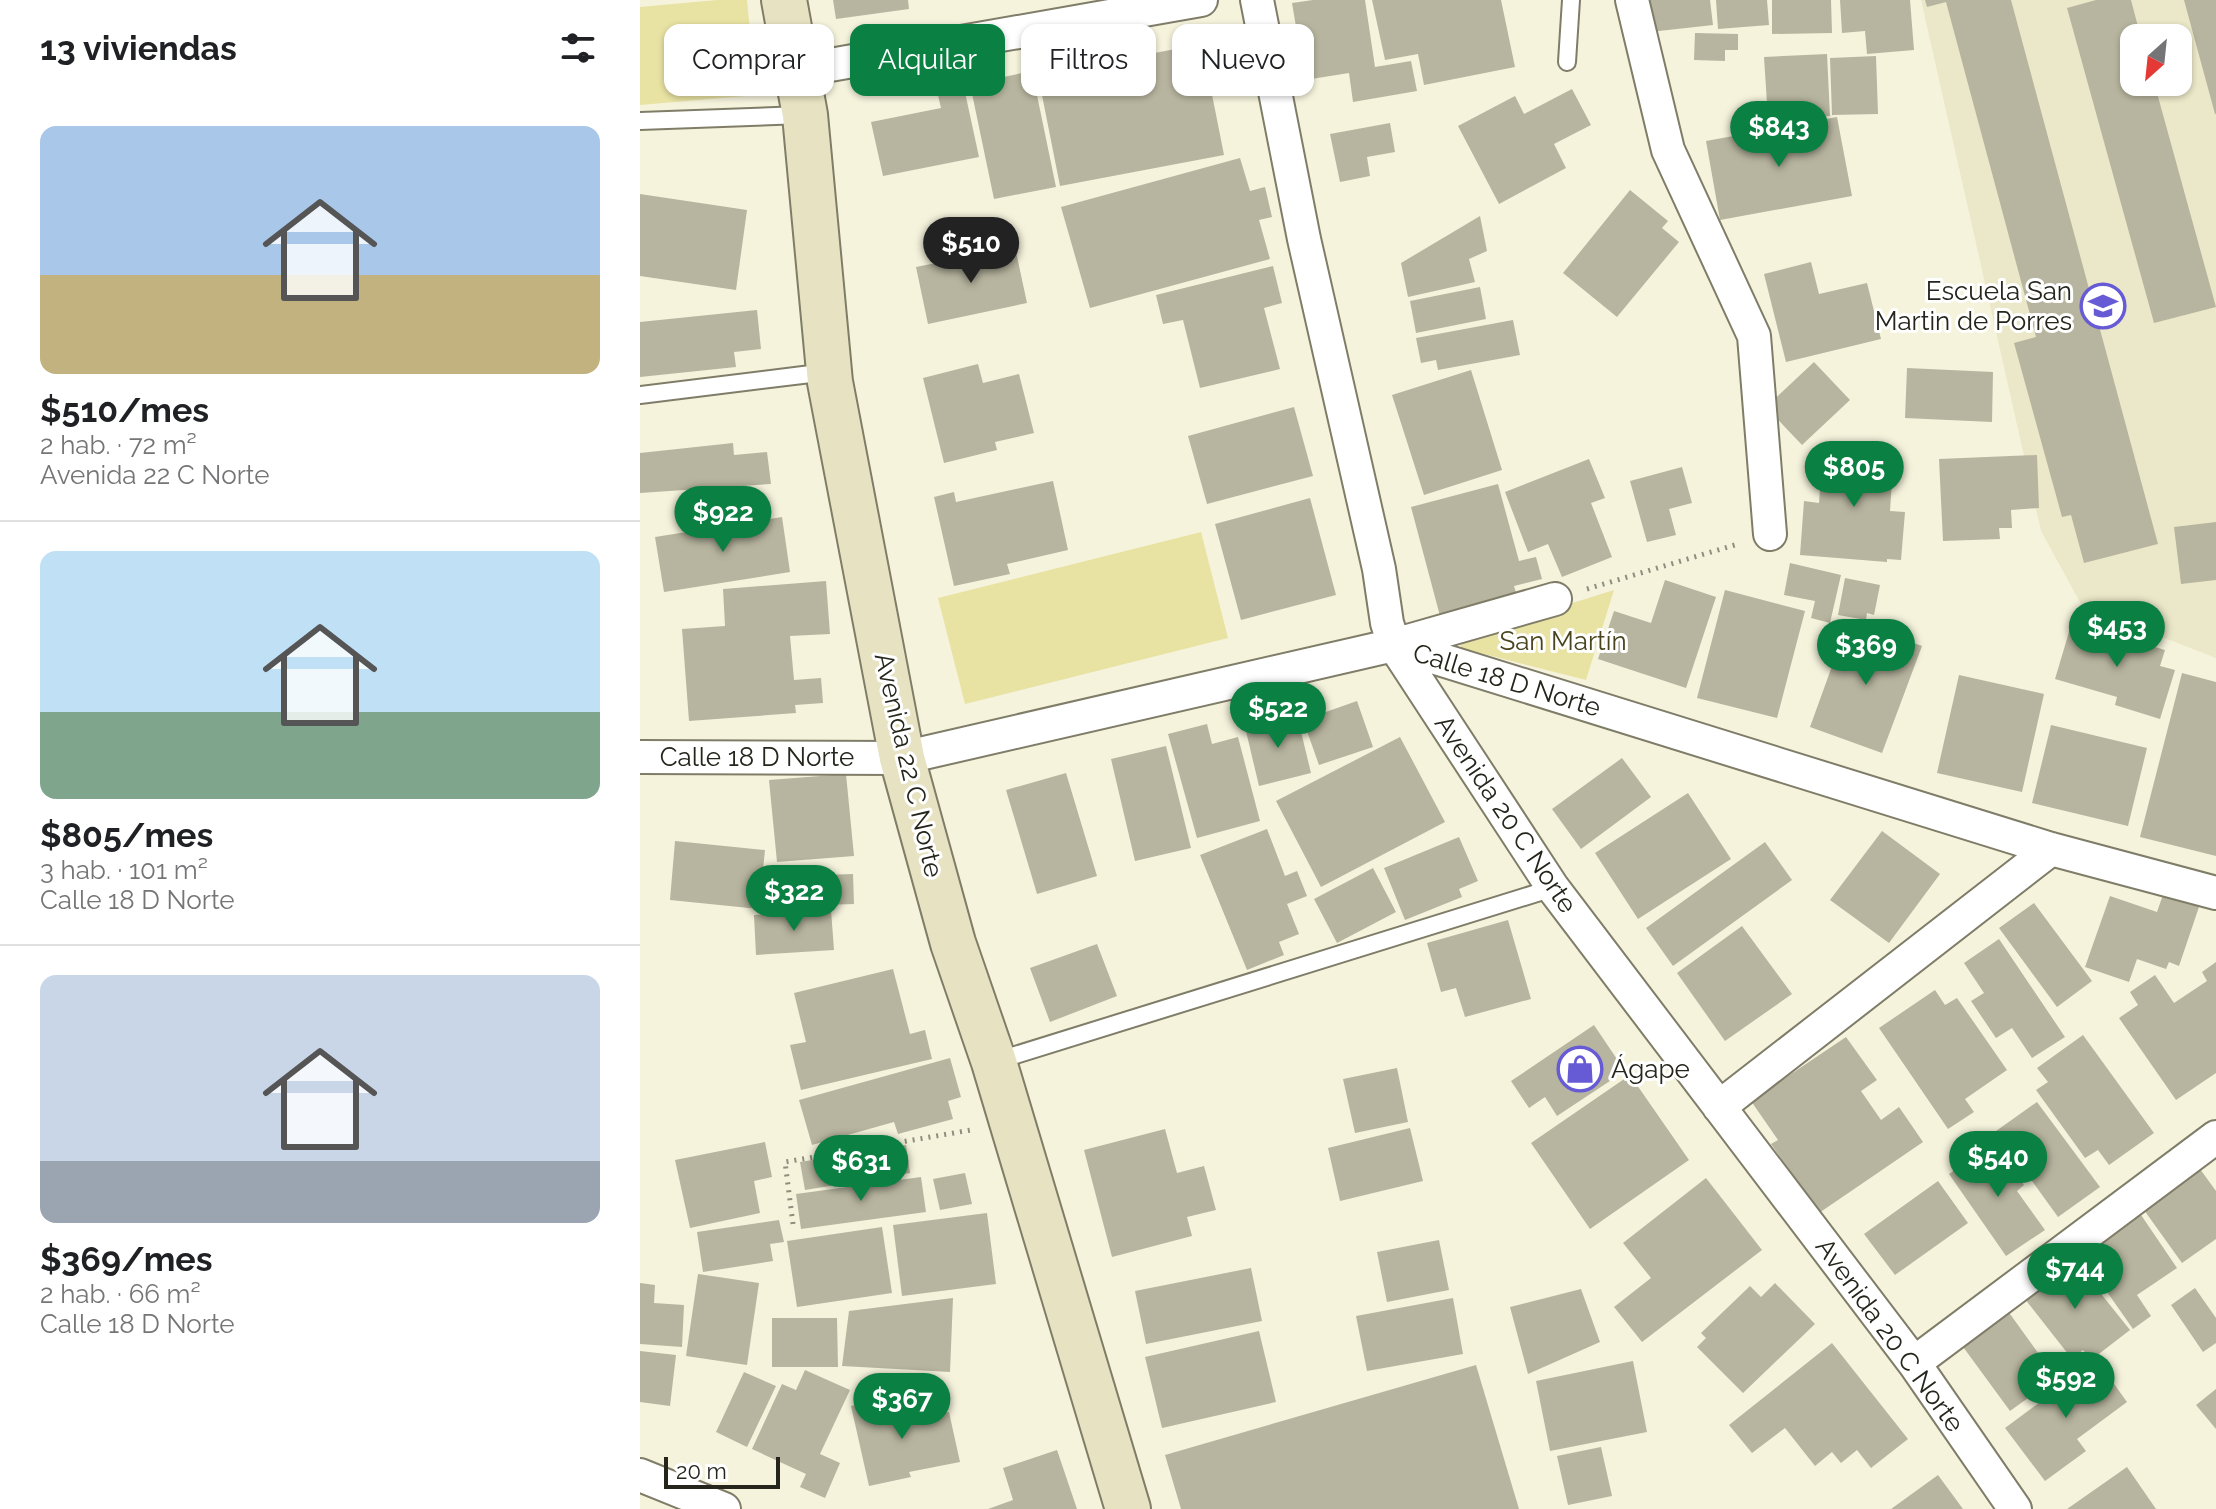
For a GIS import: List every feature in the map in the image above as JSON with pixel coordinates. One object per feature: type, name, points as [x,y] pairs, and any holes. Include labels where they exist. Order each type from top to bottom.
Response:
[{"type":"street","name":"Avenida 22 C Norte","points":[[784,0],[788,24]]},
{"type":"street","points":[[834,64],[1201,0]]},
{"type":"street","name":"Avenida 20 C Norte","points":[[1257,0],[1304,239],[1394,645],[1553,888],[1914,1363],[2015,1509]]},
{"type":"street","points":[[1632,0],[1668,150],[1754,336],[1770,534]]},
{"type":"street","name":"Avenida 22 C Norte","points":[[801,96],[829,371],[902,758],[953,943],[994,1062],[1128,1509]]},
{"type":"street","points":[[1394,645],[1555,599]]},
{"type":"street","name":"Calle 18 D Norte","points":[[640,757],[902,758],[1394,645],[2051,849],[2216,893]]},
{"type":"street","points":[[1719,1107],[2051,849]]},
{"type":"street","points":[[1914,1363],[2216,1137]]},
{"type":"street","points":[[640,1475],[724,1509]]},
{"type":"lane","points":[[1567,62],[1571,0]]},
{"type":"lane","points":[[640,121],[805,115]]},
{"type":"lane","points":[[640,395],[829,371]]},
{"type":"lane","points":[[994,1062],[1553,888]]},
{"type":"path","points":[[1555,599],[1770,534]]},
{"type":"path","points":[[793,1224],[785,1162],[1012,1124]]},
{"type":"shaded area","name":"Escuela San Martin de Porres","points":[[1921,0],[2216,0],[2216,658],[2082,606],[2041,531]]},
{"type":"green space","points":[[747,0],[749,24],[664,24],[664,96],[744,96],[640,105],[640,7]]},
{"type":"green space","points":[[1201,532],[1228,638],[965,704],[938,598]]},
{"type":"green space","name":"San Martín","points":[[1614,590],[1586,680],[1461,648],[1461,638]]},
{"type":"building","points":[[833,0],[908,0],[909,9],[836,19]]},
{"type":"building","points":[[1365,0],[1375,67],[1411,61],[1417,91],[1353,102],[1349,73],[1314,79],[1314,24],[1296,24],[1292,3]]},
{"type":"building","points":[[1372,0],[1501,0],[1515,67],[1424,85],[1418,54],[1385,60]]},
{"type":"building","points":[[1646,0],[1710,0],[1713,25],[1650,32]]},
{"type":"building","points":[[1716,0],[1767,0],[1769,25],[1718,29]]},
{"type":"building","points":[[1772,0],[1831,0],[1832,33],[1772,34]]},
{"type":"building","points":[[1840,0],[1910,0],[1914,50],[1867,54],[1865,31],[1842,33]]},
{"type":"building","points":[[1925,0],[2011,0],[2158,544],[2084,563],[2071,515],[2062,517],[2014,343],[2036,337],[1946,2],[1927,7]]},
{"type":"building","points":[[2096,0],[2131,0],[2137,24],[2120,24],[2120,96],[2158,96],[2216,307],[2154,323],[2067,8]]},
{"type":"building","points":[[2184,0],[2216,0],[2216,114],[2192,24]]},
{"type":"building","points":[[1695,33],[1738,34],[1738,50],[1725,50],[1725,61],[1694,60]]},
{"type":"building","points":[[1172,50],[1172,96],[1212,96],[1224,155],[1060,186],[1042,96],[1156,96],[1156,53]]},
{"type":"building","points":[[1827,54],[1830,116],[1768,119],[1764,57]]},
{"type":"building","points":[[1876,56],[1878,114],[1832,115],[1830,58]]},
{"type":"building","points":[[1021,73],[1021,96],[1037,96],[1056,187],[994,199],[973,96],[1005,96],[1005,77]]},
{"type":"building","points":[[1572,89],[1591,125],[1554,144],[1566,168],[1499,204],[1458,126],[1515,96],[1524,114]]},
{"type":"building","points":[[938,96],[966,96],[979,157],[883,176],[871,122],[941,108]]},
{"type":"building","points":[[1837,117],[1852,196],[1720,220],[1706,141]]},
{"type":"building","points":[[1390,123],[1395,152],[1367,157],[1370,176],[1340,182],[1330,134]]},
{"type":"building","points":[[1240,158],[1250,191],[1265,187],[1272,217],[1259,220],[1270,259],[1090,308],[1061,207]]},
{"type":"building","points":[[1630,190],[1668,221],[1662,228],[1679,242],[1617,317],[1563,273]]},
{"type":"building","points":[[640,194],[747,210],[736,290],[640,276]]},
{"type":"building","points":[[1480,216],[1487,251],[1469,259],[1475,282],[1408,297],[1401,263]]},
{"type":"building","points":[[1015,247],[1027,303],[928,324],[916,267]]},
{"type":"building","points":[[1811,262],[1819,294],[1867,283],[1881,339],[1786,362],[1764,274]]},
{"type":"building","points":[[1273,266],[1282,303],[1264,308],[1280,369],[1200,388],[1183,320],[1163,324],[1156,295]]},
{"type":"building","points":[[1480,287],[1486,319],[1416,333],[1410,301]]},
{"type":"building","points":[[757,310],[761,349],[734,352],[736,367],[640,377],[640,322]]},
{"type":"building","points":[[1513,320],[1520,355],[1438,370],[1436,360],[1421,363],[1416,338]]},
{"type":"building","points":[[1814,362],[1850,400],[1802,445],[1766,407]]},
{"type":"building","points":[[978,364],[983,383],[1019,374],[1034,433],[995,442],[997,450],[944,463],[923,378]]},
{"type":"building","points":[[1907,368],[1993,372],[1992,422],[1905,418]]},
{"type":"building","points":[[1471,370],[1502,470],[1424,495],[1392,395]]},
{"type":"building","points":[[1294,407],[1313,476],[1207,504],[1188,436]]},
{"type":"building","points":[[733,443],[734,455],[767,452],[771,484],[640,493],[640,453]]},
{"type":"building","points":[[1823,447],[1894,452],[1890,511],[1905,512],[1901,560],[1887,559],[1887,562],[1800,555],[1804,501],[1819,503]]},
{"type":"building","points":[[2037,455],[2039,508],[2011,510],[2012,528],[1999,528],[2000,539],[1943,541],[1939,459]]},
{"type":"building","points":[[1589,459],[1605,498],[1591,503],[1612,557],[1562,577],[1548,544],[1528,552],[1505,492]]},
{"type":"building","points":[[1682,467],[1692,503],[1669,509],[1676,535],[1647,542],[1630,481]]},
{"type":"building","points":[[1053,481],[1068,550],[1007,564],[1010,574],[954,586],[934,497],[954,492],[956,502]]},
{"type":"building","points":[[1498,484],[1519,561],[1536,557],[1542,579],[1514,586],[1517,596],[1440,616],[1411,507]]},
{"type":"building","points":[[1310,498],[1336,595],[1241,620],[1215,524]]},
{"type":"building","points":[[782,517],[790,572],[664,592],[655,537]]},
{"type":"building","points":[[2216,522],[2216,580],[2181,584],[2174,527]]},
{"type":"building","points":[[1790,563],[1841,575],[1830,623],[1811,618],[1815,601],[1784,595]]},
{"type":"building","points":[[1845,578],[1880,585],[1874,615],[1867,613],[1866,620],[1838,615]]},
{"type":"building","points":[[1665,580],[1716,597],[1686,688],[1598,659],[1614,611],[1651,623]]},
{"type":"building","points":[[826,581],[830,634],[790,636],[794,680],[821,678],[823,703],[795,705],[796,713],[689,721],[682,629],[725,626],[723,589]]},
{"type":"building","points":[[1725,590],[1805,611],[1777,718],[1697,698]]},
{"type":"building","points":[[2072,622],[2165,650],[2160,666],[2175,670],[2160,719],[2115,705],[2117,697],[2055,679]]},
{"type":"building","points":[[1858,623],[1922,646],[1882,753],[1810,727],[1844,633],[1853,637]]},
{"type":"building","points":[[2182,673],[2216,682],[2216,856],[2140,837]]},
{"type":"building","points":[[1959,675],[2044,694],[2022,792],[1937,773]]},
{"type":"building","points":[[1357,701],[1373,747],[1319,765],[1303,720]]},
{"type":"building","points":[[1297,715],[1311,773],[1259,786],[1245,727]]},
{"type":"building","points":[[1207,724],[1212,744],[1238,737],[1260,821],[1197,838],[1168,734]]},
{"type":"building","points":[[2051,725],[2147,748],[2128,826],[2032,803]]},
{"type":"building","points":[[1400,737],[1445,822],[1321,887],[1276,801]]},
{"type":"building","points":[[1166,746],[1191,848],[1135,861],[1111,759]]},
{"type":"building","points":[[1622,758],[1651,797],[1581,849],[1552,809]]},
{"type":"building","points":[[1066,773],[1097,876],[1037,894],[1006,790]]},
{"type":"building","points":[[846,774],[854,856],[777,862],[769,780]]},
{"type":"building","points":[[1688,793],[1731,859],[1638,919],[1595,853]]},
{"type":"building","points":[[1267,829],[1285,876],[1297,871],[1307,896],[1287,904],[1299,934],[1279,942],[1284,955],[1247,970],[1200,855]]},
{"type":"building","points":[[1882,831],[1940,874],[1889,943],[1830,900]]},
{"type":"building","points":[[1459,837],[1478,881],[1459,889],[1462,897],[1405,920],[1384,868]]},
{"type":"building","points":[[675,841],[765,850],[759,909],[670,900]]},
{"type":"building","points":[[1765,842],[1792,880],[1673,966],[1646,928]]},
{"type":"building","points":[[1373,868],[1396,912],[1337,943],[1314,899]]},
{"type":"building","points":[[853,874],[854,904],[766,907],[766,877]]},
{"type":"building","points":[[2165,889],[2201,901],[2179,966],[2169,962],[2166,969],[2137,959],[2129,982],[2085,967],[2110,896],[2157,912]]},
{"type":"building","points":[[2034,903],[2092,981],[2057,1007],[1999,928]]},
{"type":"building","points":[[831,910],[834,950],[756,955],[754,915]]},
{"type":"building","points":[[1508,920],[1531,999],[1465,1017],[1456,988],[1441,992],[1427,943]]},
{"type":"building","points":[[1742,926],[1792,994],[1725,1041],[1677,973]]},
{"type":"building","points":[[1999,939],[2065,1037],[2032,1058],[2012,1028],[1996,1038],[1971,1001],[1984,993],[1964,963]]},
{"type":"building","points":[[1097,944],[1117,996],[1050,1022],[1030,968]]},
{"type":"building","points":[[2216,962],[2216,1073],[2176,1100],[2119,1018],[2138,1005],[2130,992],[2155,975],[2174,1003],[2207,981],[2202,972]]},
{"type":"building","points":[[893,969],[910,1034],[925,1030],[932,1059],[801,1090],[790,1045],[806,1042],[794,993]]},
{"type":"building","points":[[1935,990],[1945,1005],[1957,998],[2007,1070],[1965,1099],[1974,1112],[1948,1129],[1879,1028]]},
{"type":"building","points":[[1594,1025],[1625,1071],[1557,1116],[1545,1097],[1529,1108],[1511,1081]]},
{"type":"building","points":[[2083,1035],[2154,1133],[2109,1165],[2098,1150],[2085,1158],[2036,1090],[2048,1082],[2037,1068]]},
{"type":"building","points":[[1846,1037],[1877,1080],[1861,1091],[1881,1120],[1899,1107],[1923,1142],[1819,1213],[1771,1144],[1778,1140],[1751,1101]]},
{"type":"building","points":[[950,1058],[961,1097],[948,1101],[953,1119],[898,1134],[894,1122],[812,1145],[799,1100]]},
{"type":"building","points":[[1397,1068],[1408,1122],[1355,1133],[1343,1079]]},
{"type":"building","points":[[1630,1075],[1689,1160],[1590,1229],[1531,1143]]},
{"type":"building","points":[[2037,1102],[2100,1187],[2058,1217],[1996,1131]]},
{"type":"building","points":[[1410,1128],[1423,1181],[1340,1201],[1328,1148]]},
{"type":"building","points":[[1165,1129],[1177,1173],[1204,1166],[1216,1210],[1187,1217],[1192,1236],[1112,1257],[1084,1150]]},
{"type":"building","points":[[765,1142],[772,1177],[754,1181],[760,1213],[690,1228],[675,1160]]},
{"type":"building","points":[[1995,1143],[2024,1185],[2017,1191],[2045,1230],[2006,1256],[1949,1174]]},
{"type":"building","points":[[906,1145],[910,1173],[805,1190],[800,1162]]},
{"type":"building","points":[[2200,1169],[2216,1191],[2216,1239],[2182,1263],[2144,1210]]},
{"type":"building","points":[[965,1173],[972,1204],[940,1210],[933,1179]]},
{"type":"building","points":[[921,1177],[926,1212],[801,1229],[796,1194]]},
{"type":"building","points":[[1706,1178],[1762,1250],[1642,1342],[1614,1307],[1651,1278],[1623,1243]]},
{"type":"building","points":[[1938,1181],[1968,1223],[1895,1275],[1864,1234]]},
{"type":"building","points":[[2137,1209],[2177,1268],[2137,1295],[2151,1316],[2133,1329],[2077,1249]]},
{"type":"building","points":[[987,1213],[996,1284],[902,1296],[893,1225]]},
{"type":"building","points":[[779,1220],[784,1242],[770,1244],[773,1261],[703,1272],[697,1232]]},
{"type":"building","points":[[882,1227],[892,1293],[797,1307],[787,1241]]},
{"type":"building","points":[[1439,1240],[1449,1290],[1387,1302],[1377,1252]]},
{"type":"building","points":[[2070,1255],[2130,1330],[2091,1360],[2083,1350],[2072,1359],[2021,1294]]},
{"type":"building","points":[[1251,1268],[1262,1321],[1146,1344],[1135,1291]]},
{"type":"building","points":[[698,1274],[759,1283],[747,1365],[686,1356]]},
{"type":"building","points":[[640,1283],[655,1285],[654,1303],[684,1305],[682,1347],[640,1344]]},
{"type":"building","points":[[1775,1283],[1815,1324],[1743,1393],[1697,1347],[1706,1338],[1701,1333],[1750,1286],[1761,1297]]},
{"type":"building","points":[[2195,1288],[2216,1318],[2216,1343],[2203,1352],[2171,1305]]},
{"type":"building","points":[[1581,1289],[1600,1342],[1528,1374],[1510,1307]]},
{"type":"building","points":[[953,1298],[950,1372],[842,1366],[849,1311]]},
{"type":"building","points":[[1453,1298],[1463,1354],[1367,1371],[1356,1316]]},
{"type":"building","points":[[2005,1307],[2056,1378],[2010,1411],[1958,1340]]},
{"type":"building","points":[[772,1318],[837,1318],[838,1367],[772,1367]]},
{"type":"building","points":[[1259,1331],[1276,1402],[1162,1428],[1145,1357]]},
{"type":"building","points":[[1832,1343],[1908,1439],[1871,1468],[1857,1450],[1841,1463],[1832,1452],[1815,1466],[1785,1428],[1752,1453],[1729,1425]]},
{"type":"building","points":[[640,1351],[676,1355],[670,1406],[640,1402]]},
{"type":"building","points":[[2097,1360],[2127,1402],[2077,1439],[2086,1451],[2045,1481],[2005,1428]]},
{"type":"building","points":[[1633,1361],[1647,1432],[1550,1451],[1536,1381]]},
{"type":"building","points":[[1476,1365],[1519,1509],[1181,1509],[1165,1455]]},
{"type":"building","points":[[805,1370],[850,1390],[820,1454],[840,1463],[825,1498],[800,1487],[806,1474],[752,1449],[782,1384],[796,1390]]},
{"type":"building","points":[[744,1372],[776,1386],[747,1447],[716,1432]]},
{"type":"building","points":[[2216,1389],[2216,1429],[2196,1405]]},
{"type":"building","points":[[894,1396],[900,1422],[949,1412],[960,1462],[909,1472],[911,1477],[869,1486],[851,1406]]},
{"type":"building","points":[[1601,1447],[1612,1496],[1568,1505],[1557,1456]]},
{"type":"building","points":[[1057,1450],[1077,1509],[988,1509],[1013,1500],[1003,1468]]},
{"type":"building","points":[[2127,1467],[2156,1509],[2067,1509]]},
{"type":"building","points":[[1938,1475],[1963,1509],[1891,1509]]},
{"type":"place","name":"Escuela San Martin de Porres","points":[[2103,306]]},
{"type":"place","name":"Ágape","points":[[1580,1069]]}]
